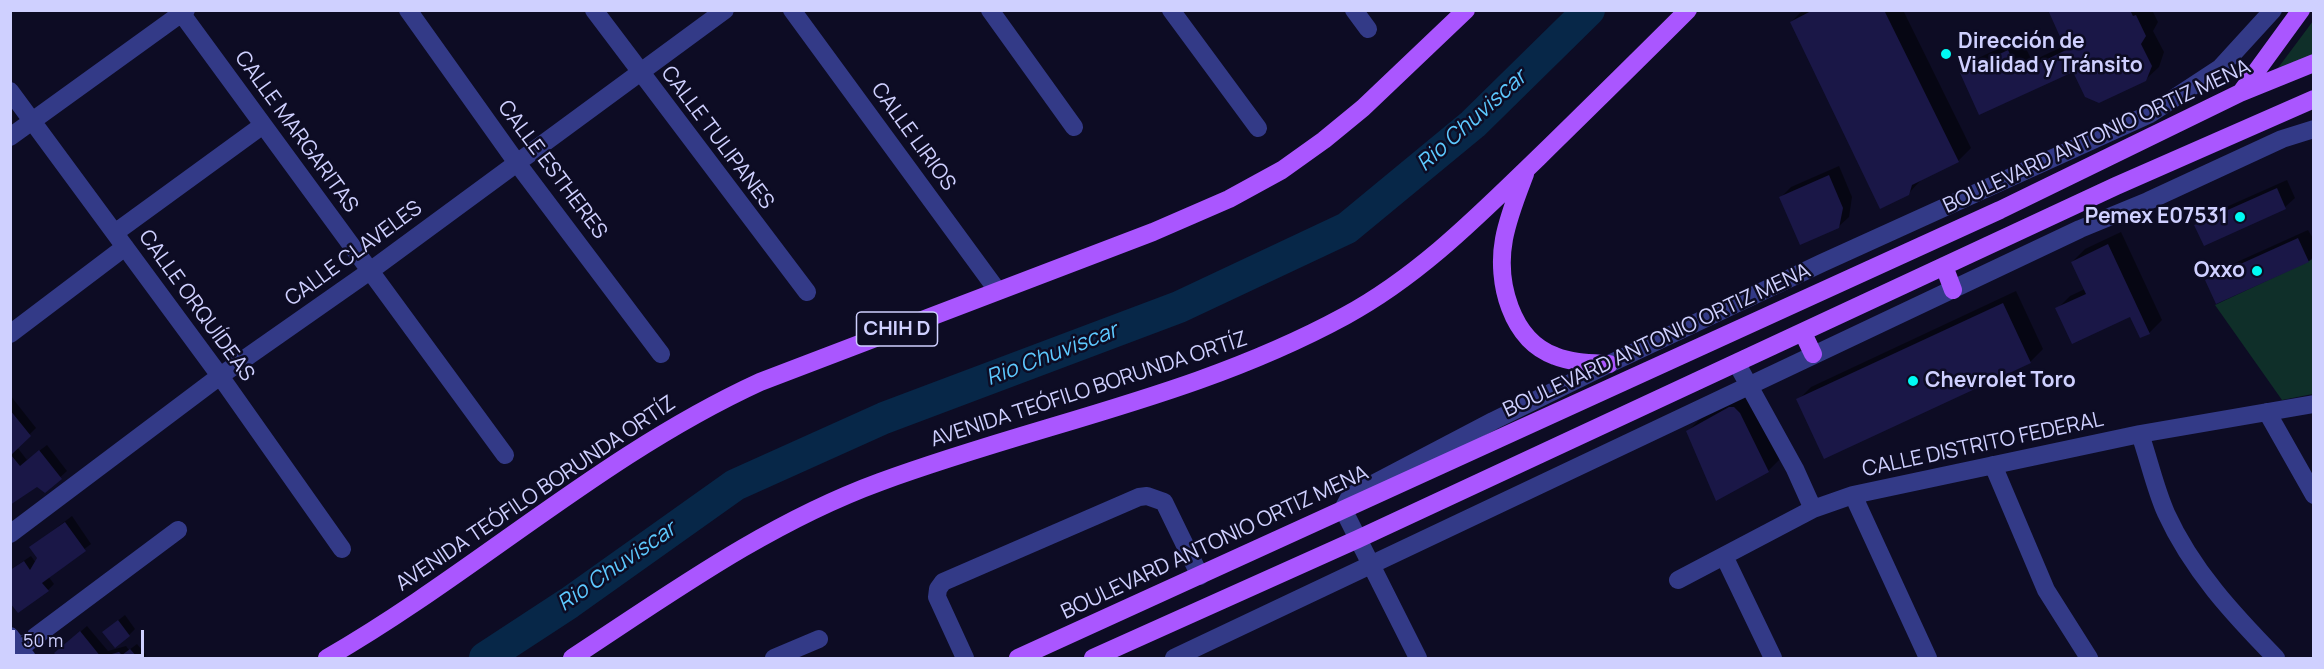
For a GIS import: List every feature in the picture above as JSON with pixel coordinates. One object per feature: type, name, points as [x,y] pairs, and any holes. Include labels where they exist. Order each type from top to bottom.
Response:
[{"type":"main road","name":"AVENIDA TEÓFILO BORUNDA ORTÍZ","points":[[327,658],[416,603],[652,438],[705,407],[760,382],[1153,232],[1229,199],[1282,170],[1363,108],[1466,10]]},
{"type":"main road","name":"AVENIDA TEÓFILO BORUNDA ORTÍZ","points":[[573,658],[742,547],[800,515],[881,482],[1229,371],[1347,315],[1433,256],[1528,168],[1688,10]]},
{"type":"main road","points":[[2240,93],[2301,10]]},
{"type":"main road","name":"BOULEVARD ANTONIO ORTIZ MENA","points":[[1017,658],[2000,210],[2240,93],[2313,63]]},
{"type":"main road","points":[[1093,658],[1358,540],[2116,186],[2313,99]]},
{"type":"main road","points":[[1528,168],[1509,218],[1503,242],[1502,273],[1510,310],[1529,340],[1554,356],[1577,362],[1609,364]]},
{"type":"main road","points":[[1944,266],[1953,290]]},
{"type":"main road","points":[[1803,333],[1813,354]]},
{"type":"street","name":"CALLE ESTHERES","points":[[408,10],[517,163],[661,354]]},
{"type":"street","name":"CALLE TULIPANES","points":[[594,10],[639,73],[807,292]]},
{"type":"street","name":"CALLE CLAVELES","points":[[10,534],[220,376],[370,271],[724,10]]},
{"type":"street","name":"CALLE LIRIOS","points":[[792,10],[997,290]]},
{"type":"street","points":[[990,10],[1074,127]]},
{"type":"street","points":[[1171,10],[1258,128]]},
{"type":"street","points":[[1354,10],[1368,29]]},
{"type":"street","points":[[1414,657],[1343,509],[1350,496],[1609,364],[1822,263],[2150,114],[2220,68],[2273,10]]},
{"type":"street","points":[[10,137],[182,12]]},
{"type":"street","name":"CALLE MARGARITAS","points":[[182,12],[505,455]]},
{"type":"street","name":"CALLE ORQUÍDEAS","points":[[10,91],[220,376],[342,549]]},
{"type":"street","points":[[10,334],[263,125]]},
{"type":"street","points":[[1174,658],[2080,229],[2148,201],[2282,139],[2313,129]]},
{"type":"street","points":[[1737,364],[1795,469],[1813,510]]},
{"type":"street","name":"CALLE DISTRITO FEDERAL","points":[[1678,580],[1813,510],[1853,495],[2140,434],[2313,404]]},
{"type":"street","points":[[2267,412],[2313,495]]},
{"type":"street","points":[[2140,434],[2166,512],[2197,568],[2233,614],[2276,658]]},
{"type":"street","points":[[1993,465],[2046,590],[2089,658]]},
{"type":"street","points":[[1853,495],[1928,658]]},
{"type":"street","points":[[965,658],[937,597],[938,589],[943,582],[1139,497],[1147,496],[1164,502],[1200,576]]},
{"type":"street","points":[[19,648],[178,530]]},
{"type":"street","points":[[1724,556],[1773,658]]},
{"type":"street","points":[[774,658],[819,639]]},
{"type":"green space","points":[[2313,21],[2313,57],[2272,76]]},
{"type":"green space","points":[[2313,259],[2313,394],[2282,400],[2215,305]]},
{"type":"building","points":[[1813,10],[1884,10],[1959,162],[1912,185],[1909,195],[1880,209],[1790,22]]},
{"type":"building","points":[[2048,10],[2130,10],[2133,16],[2136,15],[2146,36],[2141,44],[2152,66],[2146,81],[2099,103],[2085,97],[2073,72],[1979,115],[1960,73],[2008,50],[2019,73],[2066,50]]},
{"type":"building","points":[[1829,175],[1843,208],[1839,228],[1800,245],[1779,197]]},
{"type":"building","name":"Pemex E07531","points":[[2277,188],[2286,209],[2204,246],[2194,225]]},
{"type":"building","name":"Oxxo","points":[[2298,238],[2309,262],[2216,304],[2205,280]]},
{"type":"building","points":[[2108,244],[2150,334],[2140,338],[2130,317],[2072,344],[2055,308],[2086,294],[2071,262]]},
{"type":"building","name":"Chevrolet Toro","points":[[2003,303],[2031,363],[1824,459],[1796,399]]},
{"type":"building","points":[[1729,407],[1734,407],[1740,413],[1769,472],[1716,501],[1686,431]]},
{"type":"building","points":[[10,410],[31,436],[11,455],[20,466],[39,450],[62,479],[45,493],[37,487],[10,505]]},
{"type":"building","points":[[65,522],[86,551],[42,583],[49,591],[18,613],[10,603],[10,570],[24,561],[30,570],[37,558],[29,547]]},
{"type":"building","points":[[118,620],[130,636],[115,648],[102,632]]},
{"type":"building","points":[[80,631],[101,657],[119,652],[122,655],[130,649],[138,658],[59,658],[54,653]]},
{"type":"waterway","name":"Rio Chuviscar","points":[[485,658],[569,603],[735,485],[884,418],[1179,307],[1347,228],[1473,124],[1589,10]]},
{"type":"place","name":"Dirección de Vialidad y Tránsito","points":[[1946,54]]},
{"type":"place","name":"Pemex E07531","points":[[2240,217]]},
{"type":"place","name":"Oxxo","points":[[2257,271]]},
{"type":"place","name":"Chevrolet Toro","points":[[1913,381]]}]
